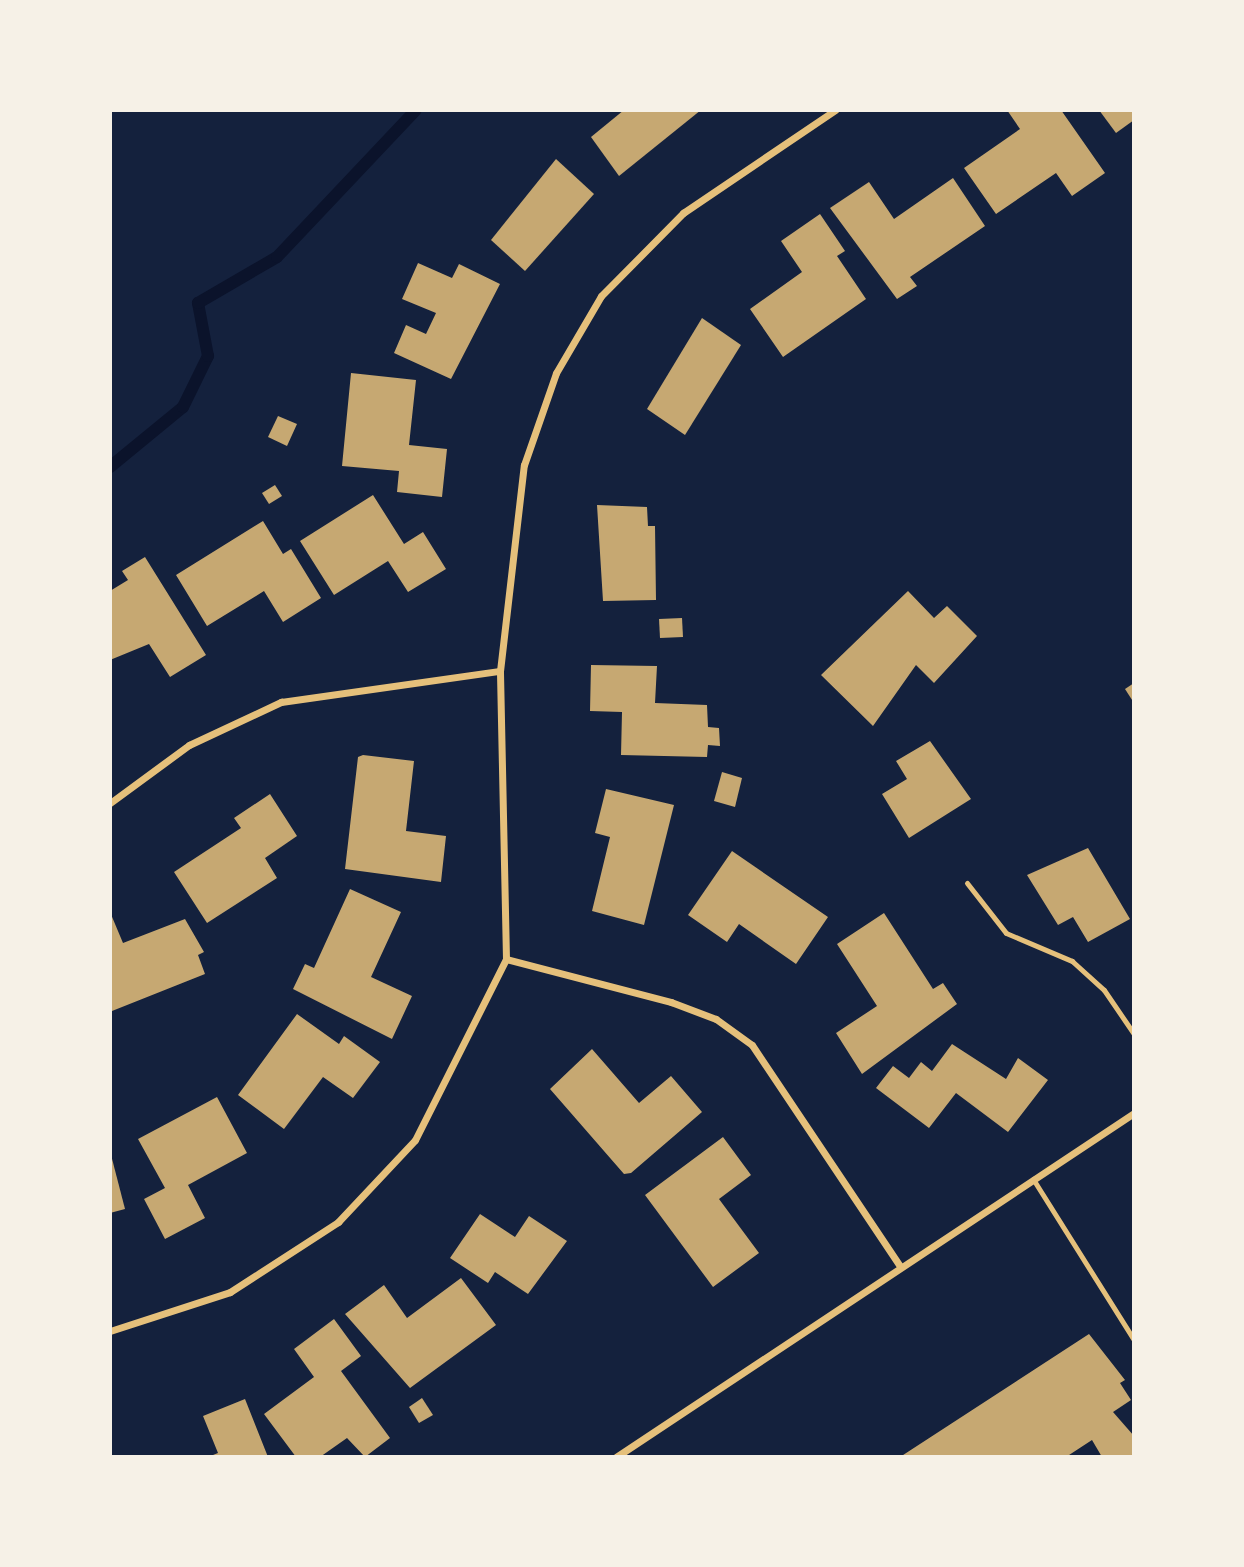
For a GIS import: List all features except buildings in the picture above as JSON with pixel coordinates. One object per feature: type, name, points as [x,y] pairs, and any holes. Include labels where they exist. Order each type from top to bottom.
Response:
[{"type":"street","points":[[110,1331],[230,1293],[338,1222],[415,1140],[506,959],[500,671],[524,465],[556,373],[601,296],[683,213],[835,110]]},
{"type":"street","points":[[110,803],[188,746],[281,702],[500,671]]},
{"type":"street","points":[[506,959],[671,1002],[716,1019],[752,1045],[899,1265]]},
{"type":"street","points":[[616,1457],[899,1265],[1134,1113]]},
{"type":"lane","points":[[967,883],[1006,933],[1072,961],[1104,990],[1134,1034]]},
{"type":"lane","points":[[1033,1179],[1134,1340]]},
{"type":"waterway","points":[[110,467],[183,407],[208,356],[198,303],[277,257],[416,110]]}]
